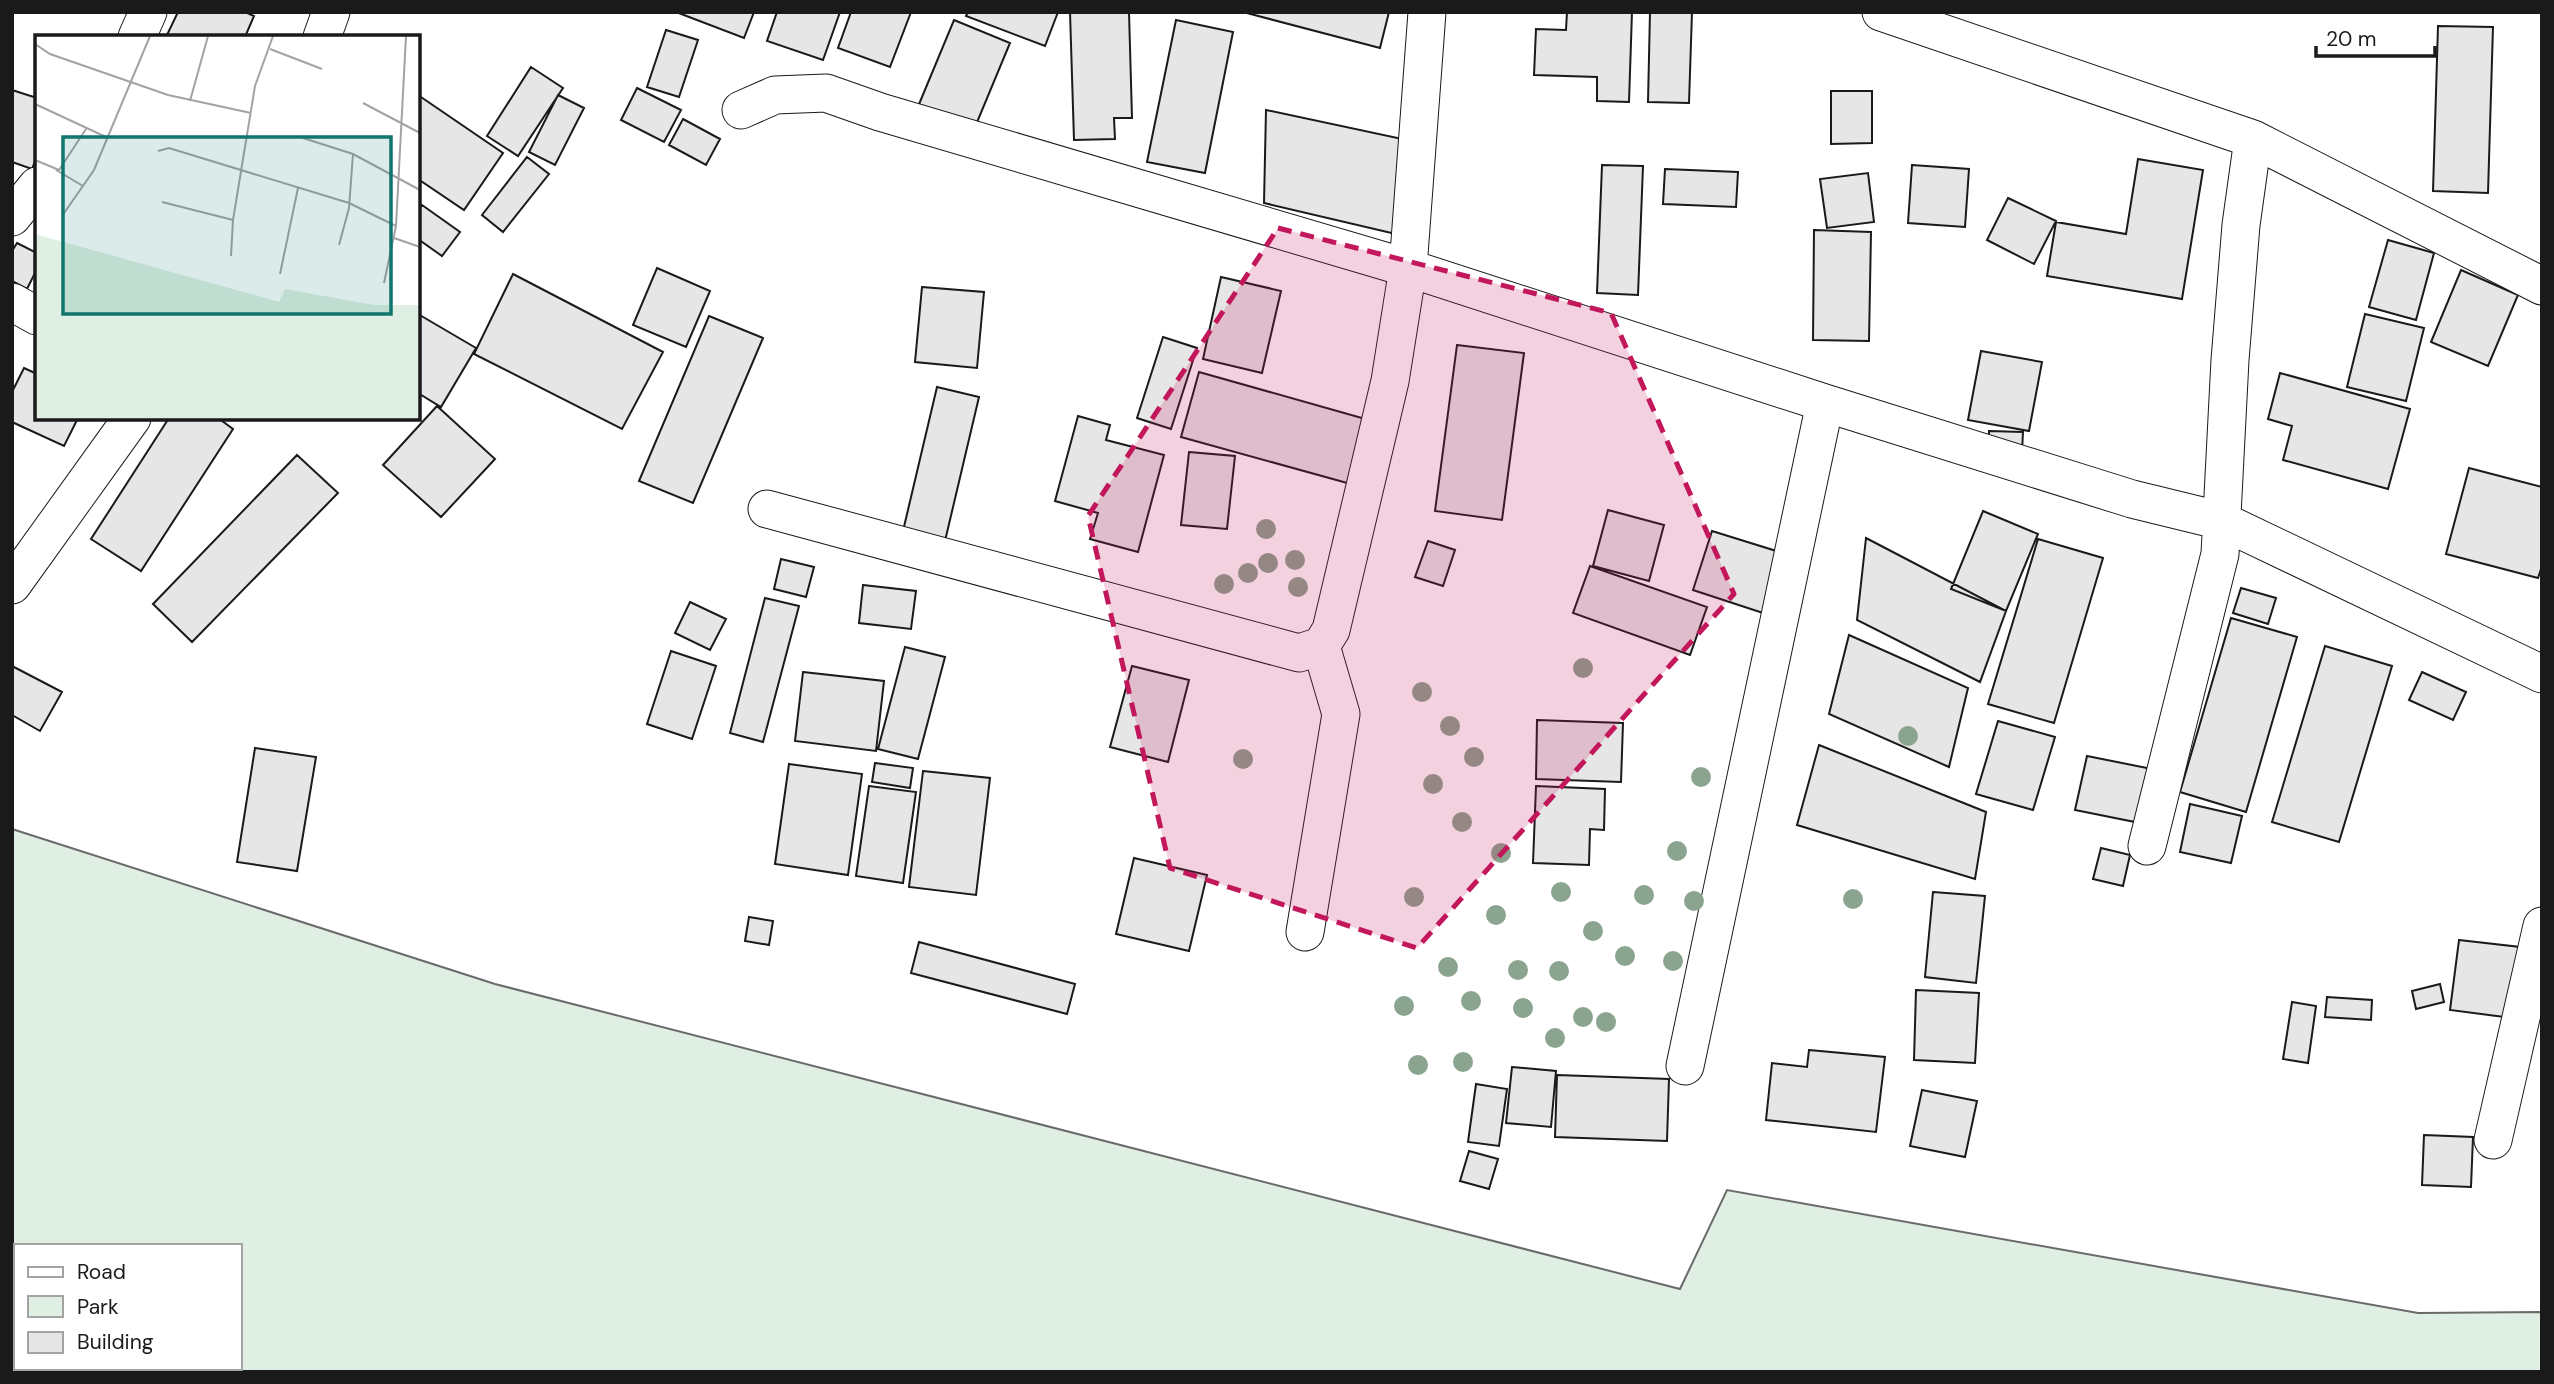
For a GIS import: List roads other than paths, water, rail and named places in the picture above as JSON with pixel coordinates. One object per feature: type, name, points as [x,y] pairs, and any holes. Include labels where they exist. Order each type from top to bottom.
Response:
[{"type":"street","points":[[138,35],[148,12]]},
{"type":"street","points":[[323,35],[331,12]]},
{"type":"street","points":[[767,509],[1299,653],[1321,646],[1331,630],[1390,381],[1408,268],[1427,12]]},
{"type":"street","points":[[1881,12],[2253,139],[2542,286]]},
{"type":"street","points":[[741,110],[775,94],[827,93],[880,112],[1408,268],[2132,499],[2222,521],[2542,674]]},
{"type":"street","points":[[2147,846],[2220,554],[2230,360],[2241,225],[2253,139]]},
{"type":"street","points":[[12,217],[35,188]]},
{"type":"street","points":[[12,302],[35,315]]},
{"type":"street","points":[[1685,1066],[1825,403]]},
{"type":"street","points":[[12,585],[131,420]]},
{"type":"street","points":[[1305,932],[1341,713],[1321,646]]},
{"type":"street","points":[[2493,1140],[2542,926]]}]
